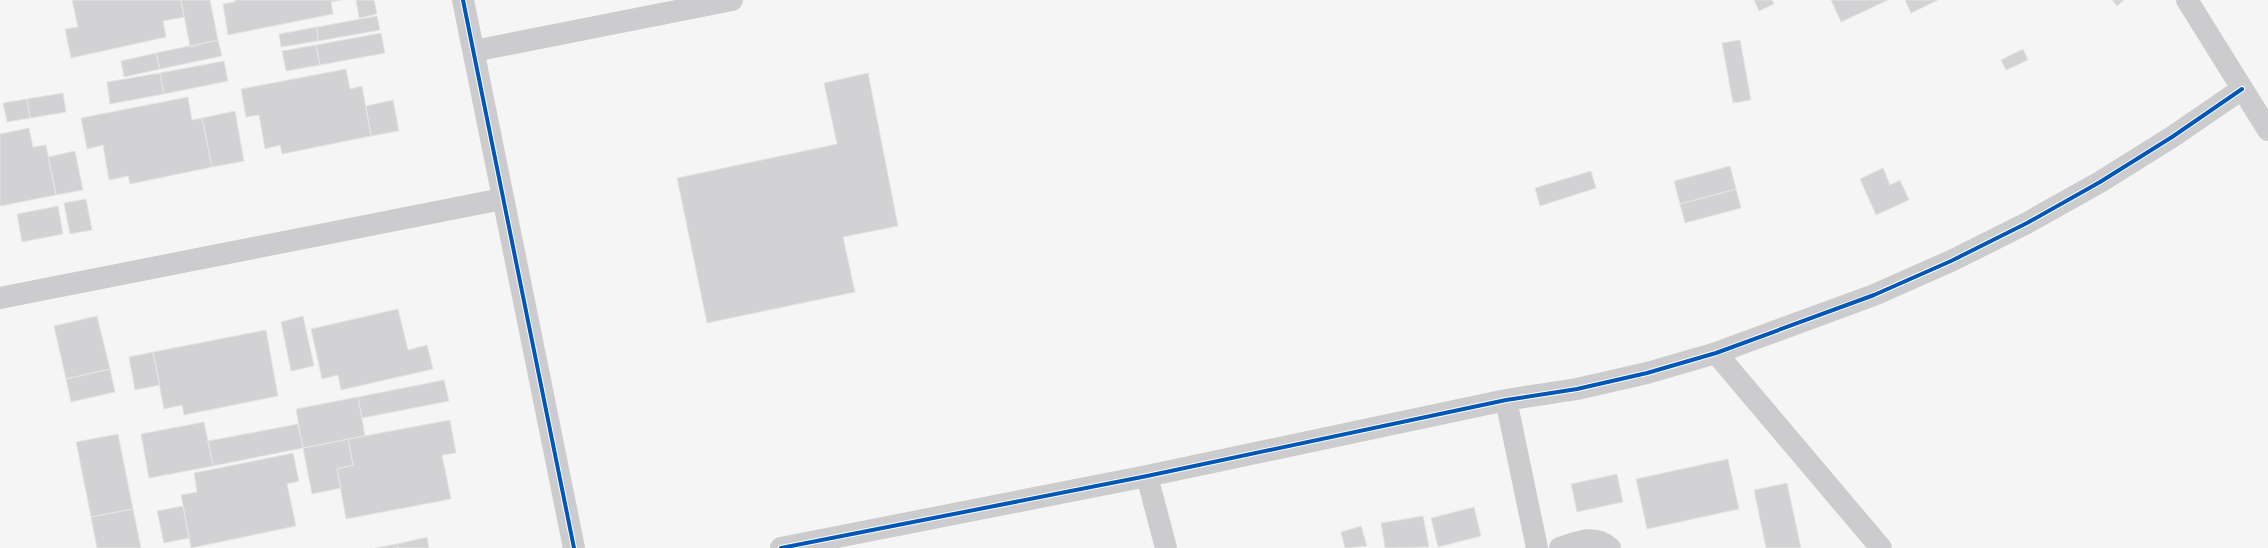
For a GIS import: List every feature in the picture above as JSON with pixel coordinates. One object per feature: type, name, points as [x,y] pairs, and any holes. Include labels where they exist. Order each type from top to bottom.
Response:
[{"type":"street","points":[[463,0],[502,199],[574,548]]},
{"type":"street","points":[[474,51],[732,0]]},
{"type":"street","points":[[2187,0],[2268,130]]},
{"type":"street","points":[[781,548],[1147,476],[1506,400],[1577,389],[1647,373],[1716,353],[1874,295],[1958,257],[2026,223],[2100,182],[2172,137],[2242,89]]},
{"type":"street","points":[[0,298],[502,199]]},
{"type":"street","points":[[1716,353],[1881,548]]},
{"type":"street","points":[[1506,400],[1537,548]]},
{"type":"street","points":[[1147,476],[1166,548]]},
{"type":"street","points":[[1560,548],[1592,539],[1604,542],[1610,548]]},
{"type":"building","points":[[72,0],[181,0],[184,17],[163,21],[166,37],[71,58],[65,29],[78,27]]},
{"type":"building","points":[[181,0],[210,0],[218,40],[190,47]]},
{"type":"building","points":[[235,0],[342,0],[331,2],[333,14],[228,35],[223,4],[235,2]]},
{"type":"building","points":[[356,0],[374,0],[377,14],[359,18]]},
{"type":"building","points":[[1754,0],[1772,0],[1774,4],[1759,11]]},
{"type":"building","points":[[1831,0],[1888,0],[1841,22]]},
{"type":"building","points":[[1905,0],[1938,0],[1911,13]]},
{"type":"building","points":[[2112,0],[2124,0],[2117,6]]},
{"type":"building","points":[[377,16],[380,30],[318,41],[317,27]]},
{"type":"building","points":[[317,27],[318,41],[281,47],[279,34]]},
{"type":"building","points":[[381,33],[385,53],[320,65],[316,45]]},
{"type":"building","points":[[218,40],[222,56],[160,69],[156,53]]},
{"type":"building","points":[[1740,40],[1751,100],[1733,103],[1722,43]]},
{"type":"building","points":[[316,45],[320,65],[286,71],[282,51]]},
{"type":"building","points":[[2023,49],[2028,60],[2006,70],[2001,60]]},
{"type":"building","points":[[156,53],[160,69],[124,77],[121,61]]},
{"type":"building","points":[[224,61],[228,81],[164,94],[160,73]]},
{"type":"building","points":[[346,69],[350,89],[362,86],[371,136],[282,154],[280,145],[265,149],[259,115],[246,117],[241,89]]},
{"type":"building","points":[[160,73],[164,94],[110,104],[107,82]]},
{"type":"building","points":[[868,73],[898,226],[843,237],[855,292],[707,323],[677,178],[837,144],[824,83]]},
{"type":"building","points":[[63,93],[66,112],[30,118],[27,99]]},
{"type":"building","points":[[188,97],[192,120],[202,118],[212,167],[130,184],[128,176],[109,180],[103,145],[87,149],[81,118]]},
{"type":"building","points":[[27,99],[30,118],[7,122],[3,103]]},
{"type":"building","points":[[393,100],[399,131],[371,136],[366,106]]},
{"type":"building","points":[[235,111],[244,161],[212,167],[202,118]]},
{"type":"building","points":[[29,128],[33,147],[46,145],[56,195],[0,206],[0,134]]},
{"type":"building","points":[[75,151],[83,190],[56,195],[48,157]]},
{"type":"building","points":[[1730,166],[1736,189],[1680,204],[1674,181]]},
{"type":"building","points":[[1883,168],[1890,185],[1900,180],[1909,200],[1876,215],[1860,179]]},
{"type":"building","points":[[1591,171],[1596,188],[1540,206],[1535,188]]},
{"type":"building","points":[[1736,189],[1741,208],[1685,223],[1680,204]]},
{"type":"building","points":[[86,199],[92,230],[70,234],[64,203]]},
{"type":"building","points":[[58,206],[63,234],[22,242],[17,214]]},
{"type":"building","points":[[398,309],[408,350],[427,345],[433,369],[341,390],[338,375],[322,379],[311,329]]},
{"type":"building","points":[[97,316],[110,369],[66,379],[54,326]]},
{"type":"building","points":[[303,316],[314,366],[291,371],[281,322]]},
{"type":"building","points":[[266,330],[278,396],[184,415],[182,405],[164,409],[153,352]]},
{"type":"building","points":[[153,352],[160,385],[135,390],[129,357]]},
{"type":"building","points":[[110,369],[115,392],[71,402],[66,379]]},
{"type":"building","points":[[444,380],[449,401],[362,418],[358,397]]},
{"type":"building","points":[[358,397],[365,436],[303,448],[296,409]]},
{"type":"building","points":[[450,420],[456,453],[442,455],[451,499],[346,519],[337,469],[353,465],[348,439]]},
{"type":"building","points":[[204,422],[213,466],[149,478],[141,434]]},
{"type":"building","points":[[298,424],[303,448],[213,466],[208,441]]},
{"type":"building","points":[[118,434],[133,509],[91,517],[76,442]]},
{"type":"building","points":[[348,439],[353,465],[337,469],[341,488],[312,494],[303,448]]},
{"type":"building","points":[[293,453],[299,481],[287,484],[296,526],[191,548],[181,495],[197,492],[194,473]]},
{"type":"building","points":[[1728,459],[1739,509],[1647,529],[1636,479]]},
{"type":"building","points":[[1617,474],[1623,502],[1577,512],[1571,484]]},
{"type":"building","points":[[1787,483],[1801,548],[1766,548],[1754,490]]},
{"type":"building","points":[[183,506],[189,538],[164,543],[157,511]]},
{"type":"building","points":[[1474,507],[1481,536],[1438,547],[1431,518]]},
{"type":"building","points":[[133,509],[141,548],[97,548],[91,517]]},
{"type":"building","points":[[1423,516],[1429,547],[1385,548],[1381,523]]},
{"type":"building","points":[[1361,526],[1367,546],[1345,548],[1341,532]]},
{"type":"building","points":[[427,537],[429,548],[398,548],[397,544]]},
{"type":"building","points":[[397,544],[398,548],[375,548]]},
{"type":"cycle path","points":[[463,0],[574,548]]},
{"type":"cycle path","points":[[781,548],[1147,476],[1506,400],[1577,389],[1647,373],[1716,353],[1874,295],[1951,261],[2027,223],[2100,182],[2172,137],[2242,89]]}]
